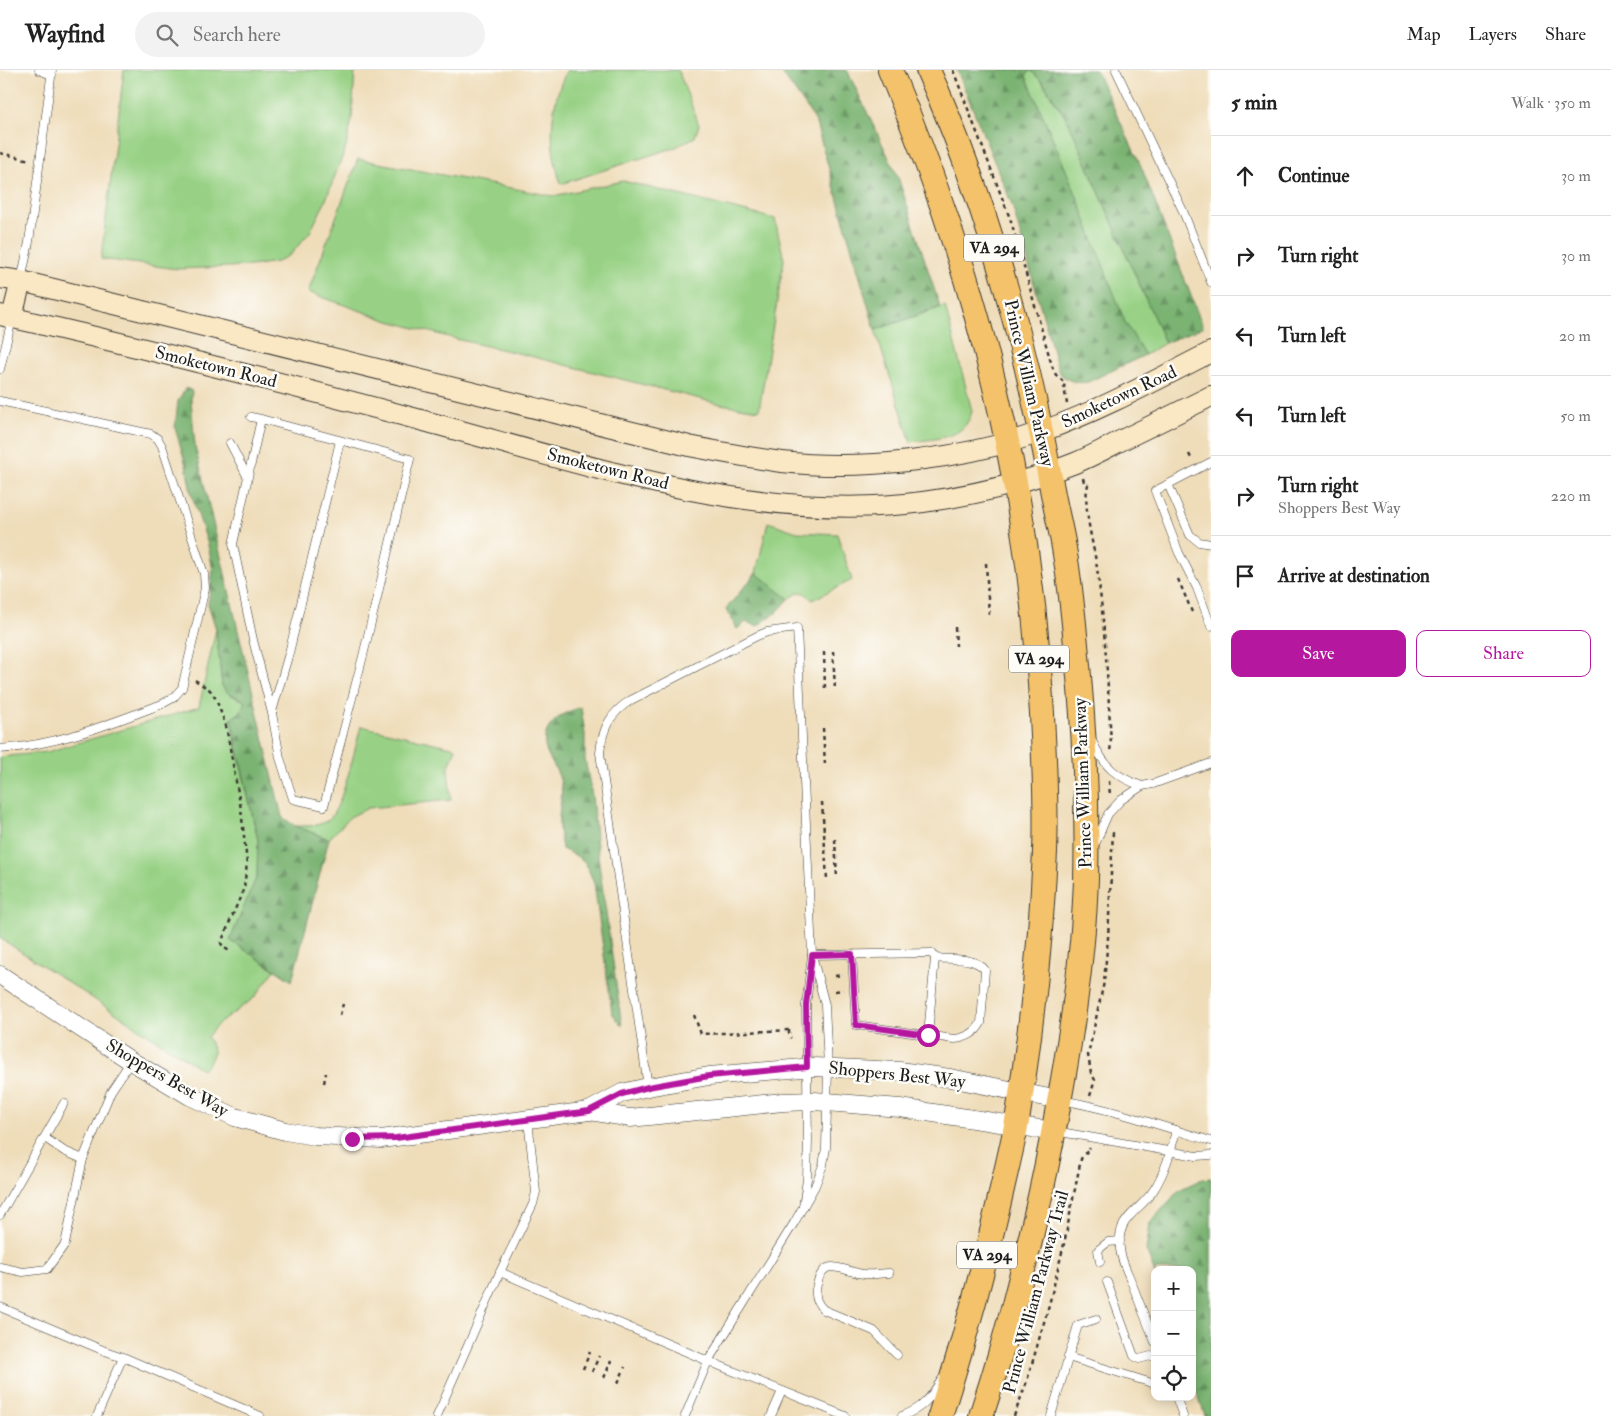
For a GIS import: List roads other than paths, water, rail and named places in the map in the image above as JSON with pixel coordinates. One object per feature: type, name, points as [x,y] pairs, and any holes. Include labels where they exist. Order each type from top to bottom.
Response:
[{"type":"highway","name":"Prince William Parkway","points":[[890,70],[915,128],[961,260],[985,340],[1008,442],[1034,600],[1044,755],[1045,837],[1039,929],[1032,1003],[1016,1125],[983,1273],[940,1416]]},
{"type":"highway","name":"Prince William Parkway","points":[[928,70],[966,166],[1018,326],[1042,432],[1064,544],[1070,590],[1083,722],[1086,792],[1086,872],[1078,986],[1060,1100],[1039,1206],[1021,1283],[1000,1359],[981,1416]]},
{"type":"main road","name":"Smoketown Road","points":[[0,278],[689,446],[738,456],[793,463],[875,463],[922,459],[1008,442],[1042,432],[1085,414],[1211,352]]},
{"type":"main road","points":[[6,316],[21,282]]},
{"type":"main road","name":"Smoketown Road","points":[[6,316],[189,360],[636,477],[731,498],[805,506],[893,506],[990,490],[1080,461],[1210,398]]},
{"type":"street","name":"Shoppers Best Way","points":[[0,975],[131,1061],[190,1096],[235,1117],[286,1131],[315,1136],[381,1140],[589,1111],[630,1118],[807,1101],[900,1108],[1053,1131]]},
{"type":"street","name":"Shoppers Best Way","points":[[589,1111],[622,1094],[648,1087],[709,1076],[807,1067],[899,1071],[950,1078],[1060,1100]]},
{"type":"lane","points":[[21,282],[28,250],[52,73],[39,70]]},
{"type":"lane","points":[[1116,70],[1182,211],[1211,282]]},
{"type":"lane","points":[[0,368],[6,316]]},
{"type":"lane","points":[[0,402],[151,434],[158,439],[162,446],[204,574],[205,588],[182,688],[173,698],[162,704],[72,737],[24,748],[0,749]]},
{"type":"lane","points":[[251,417],[410,459],[363,656],[324,806],[292,799],[280,758],[272,714],[252,640],[233,544],[261,420]]},
{"type":"lane","points":[[272,714],[289,653],[340,441]]},
{"type":"lane","points":[[230,443],[247,476]]},
{"type":"lane","points":[[1211,462],[1155,491],[1179,553],[1197,588],[1211,626]]},
{"type":"lane","points":[[1168,484],[1190,535],[1199,542],[1211,544]]},
{"type":"lane","points":[[648,1087],[600,753],[605,727],[612,715],[631,700],[757,636],[767,632],[797,628],[812,955],[806,1005],[807,1179],[803,1207]]},
{"type":"lane","points":[[1083,722],[1109,768],[1120,776],[1142,786]]},
{"type":"lane","points":[[1086,872],[1100,830],[1115,804],[1142,786],[1153,784],[1211,763]]},
{"type":"lane","points":[[812,955],[932,953],[935,958],[928,1035]]},
{"type":"lane","points":[[852,954],[856,1025],[963,1039],[977,1029],[981,1022],[986,976],[982,966],[977,963],[935,958]]},
{"type":"lane","points":[[685,1416],[708,1361],[803,1207],[815,1186],[823,1165],[826,1148],[828,1067],[825,1004],[812,955]]},
{"type":"lane","points":[[0,1267],[23,1272],[46,1269],[65,1244],[83,1159],[111,1091],[131,1061]]},
{"type":"lane","points":[[1060,1100],[1093,1106],[1211,1141]]},
{"type":"lane","points":[[0,1215],[64,1103]]},
{"type":"lane","points":[[437,1416],[500,1272],[528,1218],[536,1192],[528,1120]]},
{"type":"lane","points":[[1151,1332],[1122,1257],[1120,1241],[1124,1223],[1131,1212],[1152,1192],[1171,1152],[1176,1130]]},
{"type":"lane","points":[[1053,1131],[1196,1156],[1211,1155]]},
{"type":"lane","points":[[45,1138],[64,1151],[83,1159]]},
{"type":"lane","points":[[1100,1262],[1098,1250],[1108,1242],[1120,1241]]},
{"type":"lane","points":[[889,1273],[859,1274],[835,1266],[822,1274],[817,1286],[816,1299],[818,1305],[824,1310],[874,1331],[896,1355]]},
{"type":"lane","points":[[500,1272],[708,1361],[846,1416]]},
{"type":"lane","points":[[1107,1282],[1134,1356],[1139,1359],[1151,1356]]},
{"type":"lane","points":[[0,1307],[260,1416]]},
{"type":"lane","points":[[1051,1416],[1078,1325],[1096,1319]]},
{"type":"lane","points":[[902,1416],[920,1408],[929,1400],[961,1350]]},
{"type":"lane","points":[[98,1416],[123,1357]]},
{"type":"lane","points":[[1068,1357],[1151,1383]]},
{"type":"lane","points":[[771,1416],[782,1391]]},
{"type":"lane","points":[[1177,1401],[1183,1416]]}]
